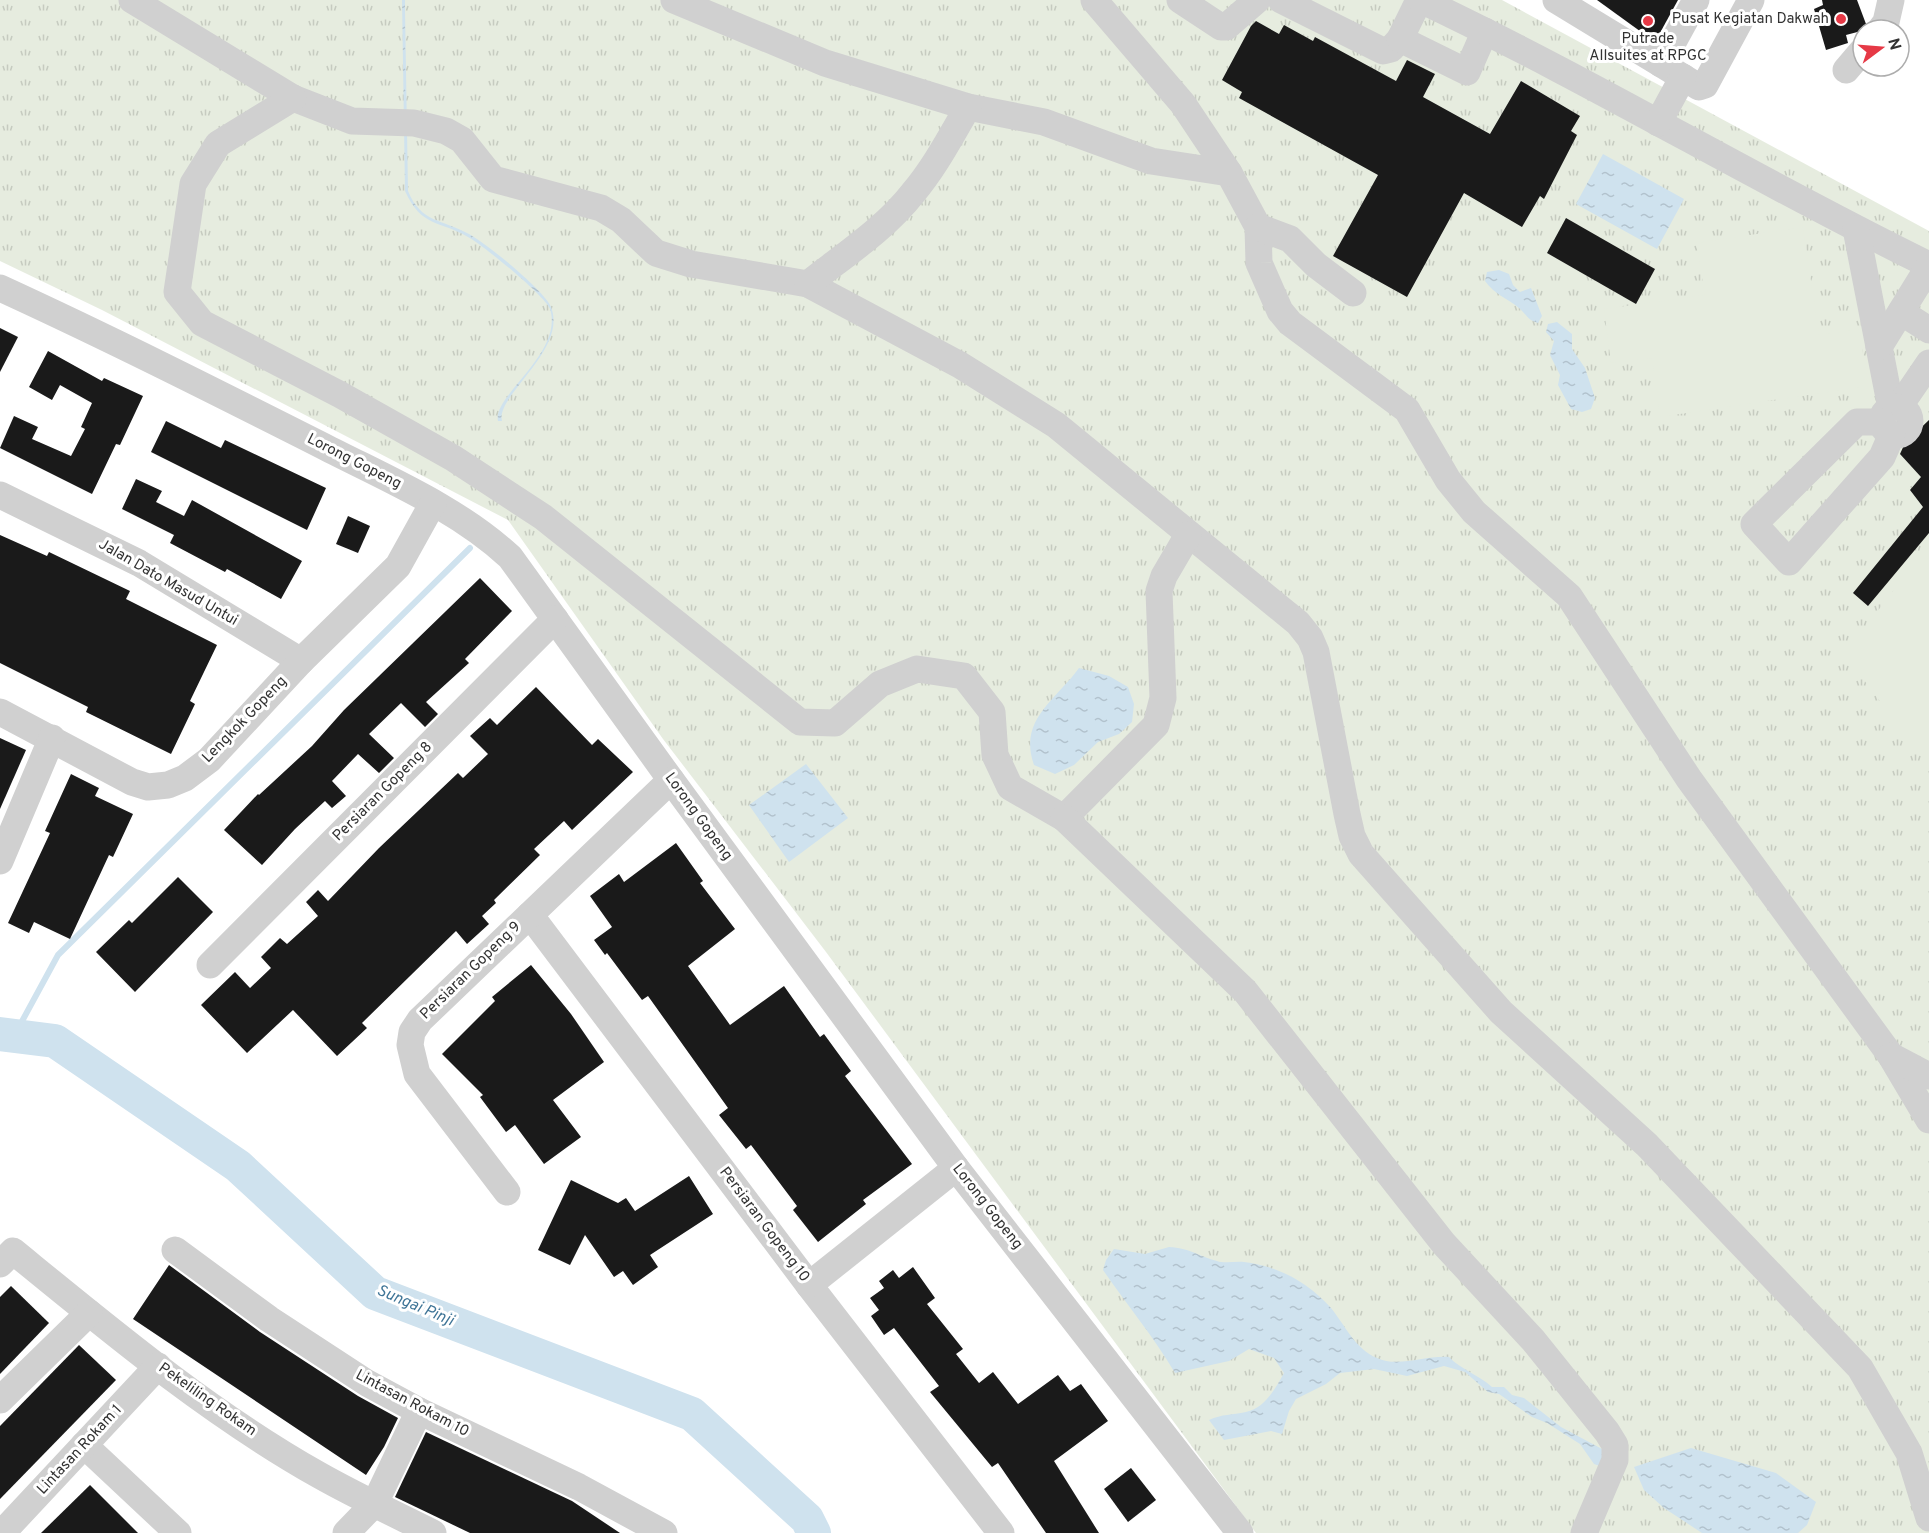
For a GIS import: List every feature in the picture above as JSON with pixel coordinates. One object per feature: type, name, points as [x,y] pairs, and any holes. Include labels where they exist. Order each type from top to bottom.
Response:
[{"type":"street","points":[[132,0],[293,98],[352,121],[414,123],[446,131],[462,140],[494,179],[601,208],[621,220],[656,253],[691,264],[808,284],[960,365],[1056,425],[1298,623],[1310,638],[1331,722],[1352,836],[1361,854],[1501,1012],[1647,1145],[1860,1368],[1909,1453],[1929,1518]]},
{"type":"street","points":[[674,0],[825,63],[968,107],[1044,122],[1151,161],[1229,173]]},
{"type":"street","points":[[1094,0],[1183,104],[1229,173],[1258,227],[1259,263],[1280,311],[1290,323],[1407,410],[1448,480],[1474,512],[1569,596],[1689,779],[1891,1056],[1929,1120]]},
{"type":"street","points":[[1180,0],[1221,27],[1226,27],[1257,0]]},
{"type":"street","points":[[1281,0],[1383,51],[1391,49],[1400,39],[1420,0],[1485,30],[1929,266],[1879,347]]},
{"type":"street","points":[[1556,0],[1699,87],[1705,85],[1751,0]]},
{"type":"street","points":[[1658,123],[1672,70],[1696,0]]},
{"type":"street","points":[[1888,18],[1891,0]]},
{"type":"street","points":[[1400,39],[1467,72],[1485,30]]},
{"type":"street","points":[[293,98],[218,144],[193,184],[177,292],[202,322],[360,405],[453,458],[543,517],[800,722],[835,723],[879,684],[917,669],[964,676],[992,712],[995,754],[1010,787],[1064,819],[1245,991],[1444,1244],[1533,1340],[1607,1432],[1615,1445],[1615,1460],[1584,1533]]},
{"type":"street","points":[[808,284],[883,224],[912,195],[937,160],[968,107]]},
{"type":"street","points":[[1258,227],[1290,239],[1316,265],[1353,293]]},
{"type":"street","points":[[1856,229],[1879,347],[1900,417]]},
{"type":"street","name":"Lorong Gopeng","points":[[0,288],[124,345],[433,503],[489,537],[510,556],[671,780],[956,1168],[1240,1533]]},
{"type":"street","points":[[1900,312],[1929,330]]},
{"type":"street","points":[[1900,417],[1857,422],[1754,524],[1789,562],[1882,457],[1929,363]]},
{"type":"street","name":"Jalan Dato Masud Untui","points":[[0,495],[139,563],[301,661]]},
{"type":"street","name":"Lengkok Gopeng","points":[[0,712],[132,782],[148,787],[168,785],[185,777],[209,760],[301,661],[398,566],[433,503]]},
{"type":"street","points":[[1064,819],[1156,724],[1163,698],[1159,591],[1164,576],[1188,535]]},
{"type":"street","name":"Persiaran Gopeng 8","points":[[210,965],[555,619]]},
{"type":"street","points":[[0,861],[52,738]]},
{"type":"street","name":"Persiaran Gopeng 9","points":[[507,1191],[417,1074],[410,1045],[411,1032],[420,1020],[671,780]]},
{"type":"street","name":"Persiaran Gopeng 10","points":[[530,915],[809,1286],[1001,1533]]},
{"type":"street","points":[[1891,1056],[1929,1076]]},
{"type":"street","points":[[809,1286],[956,1168]]},
{"type":"street","name":"Lintasan Rokam 10","points":[[175,1250],[269,1319],[367,1383],[419,1411],[579,1486],[664,1533]]},
{"type":"street","name":"Pekeliling Rokam","points":[[4,1251],[262,1440],[320,1475],[433,1533]]},
{"type":"street","points":[[0,1400],[89,1313]]},
{"type":"street","name":"Lintasan Rokam 1","points":[[2,1533],[158,1366]]},
{"type":"street","points":[[346,1533],[375,1503],[419,1411]]},
{"type":"street","points":[[84,1445],[178,1533]]},
{"type":"green space","points":[[0,0],[1502,0],[1929,231],[1929,1533],[1256,1533],[826,952],[663,739],[508,520],[102,310],[0,261]]},
{"type":"green space","points":[[1803,227],[1819,335],[1859,329],[1868,386],[1660,417],[1652,358],[1611,363],[1604,309],[1705,295],[1696,243]]},
{"type":"green space","points":[[1929,542],[1929,766],[1845,655]]},
{"type":"water","points":[[402,0],[405,0],[408,191],[419,209],[426,215],[469,234],[501,257],[538,290],[551,307],[553,323],[550,339],[509,399],[503,411],[502,421],[498,421],[499,411],[547,342],[552,325],[550,309],[526,283],[476,242],[425,217],[411,203],[405,191]]},
{"type":"water","points":[[1603,154],[1684,199],[1657,249],[1576,204]]},
{"type":"water","points":[[1499,270],[1509,274],[1513,285],[1520,292],[1531,288],[1542,316],[1538,323],[1529,319],[1485,281],[1487,272]]},
{"type":"water","points":[[1557,322],[1572,334],[1572,349],[1585,368],[1595,398],[1591,409],[1582,412],[1571,409],[1558,385],[1560,375],[1550,355],[1554,341],[1546,332],[1548,324]]},
{"type":"water","points":[[1079,668],[1109,676],[1128,687],[1134,704],[1132,722],[1119,734],[1098,742],[1074,765],[1055,774],[1034,765],[1030,749],[1031,736],[1042,712]]},
{"type":"water","points":[[806,764],[848,818],[789,862],[749,805]]},
{"type":"water","points":[[1169,1247],[1220,1262],[1257,1264],[1292,1277],[1312,1290],[1331,1308],[1356,1343],[1369,1354],[1394,1362],[1449,1357],[1492,1387],[1504,1387],[1512,1395],[1524,1398],[1561,1427],[1602,1449],[1611,1470],[1594,1464],[1580,1444],[1547,1423],[1532,1417],[1499,1394],[1488,1392],[1465,1372],[1444,1366],[1407,1376],[1374,1369],[1340,1373],[1326,1384],[1296,1399],[1289,1411],[1282,1434],[1271,1431],[1224,1440],[1209,1420],[1253,1410],[1269,1397],[1284,1373],[1274,1358],[1249,1349],[1229,1361],[1175,1373],[1103,1270],[1106,1260],[1114,1249],[1145,1254]]},
{"type":"water","points":[[1691,1448],[1776,1473],[1816,1502],[1807,1525],[1798,1533],[1702,1533],[1664,1508],[1644,1490],[1634,1467]]},
{"type":"building","name":"Putrade Allsuites at RPGC","points":[[1597,0],[1678,0],[1655,42]]},
{"type":"building","name":"Pusat Kegiatan Dakwah","points":[[1822,0],[1857,0],[1864,18],[1851,18],[1851,34],[1846,35],[1848,43],[1826,50],[1814,9],[1823,5]]},
{"type":"building","points":[[1256,21],[1279,34],[1284,25],[1313,41],[1315,37],[1396,81],[1407,60],[1435,74],[1423,97],[1490,134],[1521,81],[1580,116],[1571,131],[1577,135],[1544,199],[1540,196],[1522,227],[1464,193],[1407,297],[1333,256],[1378,175],[1239,98],[1242,92],[1222,80],[1251,26]]},
{"type":"building","points":[[1566,218],[1655,269],[1636,304],[1547,253]]},
{"type":"building","points":[[0,328],[18,337],[0,372]]},
{"type":"building","points":[[48,351],[102,381],[104,378],[143,396],[120,445],[116,444],[92,494],[0,448],[14,416],[38,427],[32,439],[71,456],[85,429],[81,427],[92,403],[60,385],[52,400],[29,387]]},
{"type":"building","points":[[1929,420],[1929,533],[1868,606],[1853,593],[1923,507],[1910,490],[1921,477],[1900,454],[1905,443]]},
{"type":"building","points":[[166,421],[221,448],[225,440],[326,488],[307,530],[151,452]]},
{"type":"building","points":[[136,479],[162,491],[156,502],[184,516],[192,500],[302,561],[281,599],[227,569],[225,572],[170,543],[174,535],[122,509]]},
{"type":"building","points":[[348,516],[370,526],[358,553],[336,544]]},
{"type":"building","points":[[0,535],[47,556],[49,552],[130,591],[126,599],[217,645],[190,701],[195,704],[171,754],[86,712],[88,707],[0,663]]},
{"type":"building","points":[[480,578],[512,611],[465,659],[469,663],[426,702],[438,714],[425,727],[401,703],[369,734],[394,758],[379,773],[358,754],[332,781],[346,796],[332,808],[325,801],[262,865],[224,830],[258,794],[312,746],[344,710]]},
{"type":"building","points":[[536,687],[592,745],[598,739],[633,772],[572,830],[564,821],[534,849],[540,855],[494,900],[496,903],[482,916],[489,924],[467,944],[456,931],[362,1023],[367,1028],[337,1056],[293,1010],[247,1053],[201,1005],[235,972],[250,988],[271,968],[261,957],[280,938],[287,944],[318,916],[306,902],[318,890],[328,901],[379,848],[458,773],[463,778],[488,754],[470,736],[490,718],[497,725]]},
{"type":"building","points":[[0,738],[26,750],[0,809]]},
{"type":"building","points":[[71,774],[99,788],[95,796],[133,814],[113,857],[109,855],[70,939],[34,922],[29,933],[8,923],[50,833],[45,831]]},
{"type":"building","points":[[676,843],[703,881],[700,883],[735,929],[688,966],[730,1025],[784,986],[820,1037],[824,1034],[851,1071],[845,1076],[912,1164],[863,1200],[866,1204],[818,1242],[793,1210],[797,1206],[751,1145],[746,1149],[719,1115],[728,1108],[648,996],[642,1000],[607,953],[605,955],[594,940],[612,927],[590,896],[619,874],[624,882]]},
{"type":"building","points":[[178,877],[213,912],[135,992],[96,952],[129,920],[132,923]]},
{"type":"building","points":[[531,965],[571,1014],[604,1062],[553,1100],[581,1137],[544,1164],[515,1125],[506,1132],[480,1097],[483,1095],[442,1054],[495,1001],[492,997]]},
{"type":"building","points":[[689,1176],[713,1214],[650,1255],[658,1267],[633,1285],[623,1271],[614,1277],[585,1235],[570,1265],[538,1250],[571,1180],[618,1203],[626,1198],[635,1211]]},
{"type":"building","points":[[169,1265],[260,1332],[358,1396],[398,1418],[384,1447],[366,1475],[133,1319]]},
{"type":"building","points":[[913,1267],[935,1298],[927,1304],[963,1349],[956,1354],[979,1383],[993,1372],[1018,1404],[1058,1375],[1070,1391],[1081,1384],[1108,1421],[1054,1461],[1099,1533],[1046,1533],[998,1463],[992,1467],[930,1392],[939,1386],[894,1328],[884,1335],[871,1316],[879,1310],[870,1298],[884,1288],[879,1281],[893,1270],[899,1278]]},
{"type":"building","points":[[11,1286],[49,1323],[0,1374],[0,1297]]},
{"type":"building","points":[[79,1345],[116,1380],[0,1499],[0,1426]]},
{"type":"building","points":[[426,1432],[572,1501],[620,1533],[470,1533],[395,1497]]},
{"type":"building","points":[[1131,1468],[1156,1500],[1128,1522],[1104,1489]]},
{"type":"building","points":[[90,1485],[138,1533],[41,1533]]},
{"type":"waterway","points":[[14,1036],[58,955],[470,548]]},
{"type":"waterway","name":"Sungai Pinji","points":[[0,1034],[55,1041],[238,1166],[375,1293],[692,1414],[807,1519],[814,1533]]},
{"type":"place","name":"Pusat Kegiatan Dakwah","points":[[1841,19]]},
{"type":"place","name":"Putrade Allsuites at RPGC","points":[[1648,21]]}]
